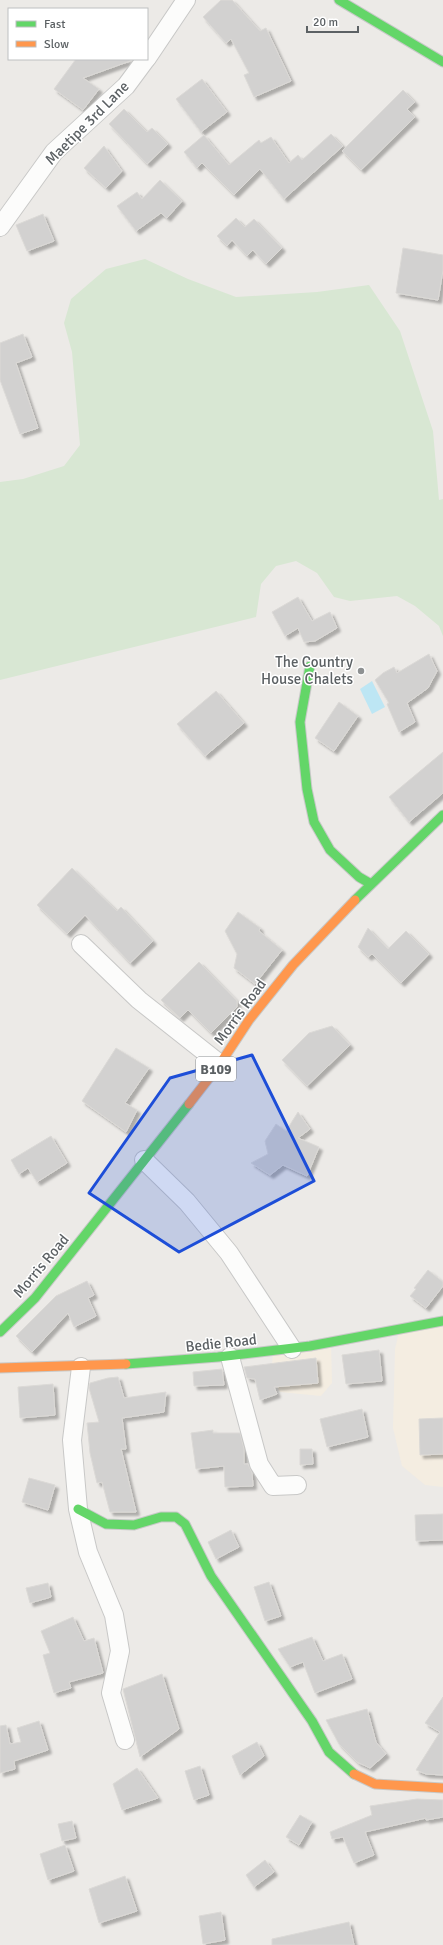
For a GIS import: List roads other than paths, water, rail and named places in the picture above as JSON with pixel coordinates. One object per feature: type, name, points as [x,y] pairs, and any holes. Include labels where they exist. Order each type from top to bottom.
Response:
[{"type":"street","name":"Maetipe 3rd Lane","points":[[148,57],[186,0]]},
{"type":"street","points":[[339,0],[443,62]]},
{"type":"street","name":"Maetipe 3rd Lane","points":[[0,227],[54,152],[126,86],[146,60]]},
{"type":"street","points":[[310,666],[300,722],[307,789],[314,822],[330,850],[359,878],[371,884]]},
{"type":"street","name":"Morris Road","points":[[0,1332],[34,1298],[220,1064],[249,1020],[293,965],[371,884],[443,815]]},
{"type":"street","points":[[81,944],[139,1000],[220,1064]]},
{"type":"street","points":[[144,1160],[187,1202],[229,1253],[292,1349]]},
{"type":"street","name":"Bedie Road","points":[[0,1368],[81,1367],[230,1357],[292,1349],[443,1321]]},
{"type":"street","points":[[230,1357],[259,1464],[273,1486],[297,1486]]},
{"type":"street","points":[[81,1367],[72,1440],[78,1509],[88,1552],[114,1615],[120,1651],[111,1693],[125,1740]]},
{"type":"street","points":[[78,1509],[106,1524],[134,1525],[162,1517],[176,1517],[185,1524],[211,1576],[312,1722],[329,1752],[350,1772],[375,1784],[443,1788]]},
{"type":"water","points":[[372,681],[385,707],[372,714],[360,689]]},
{"type":"place","name":"The Country House Chalets","points":[[361,671]]}]
